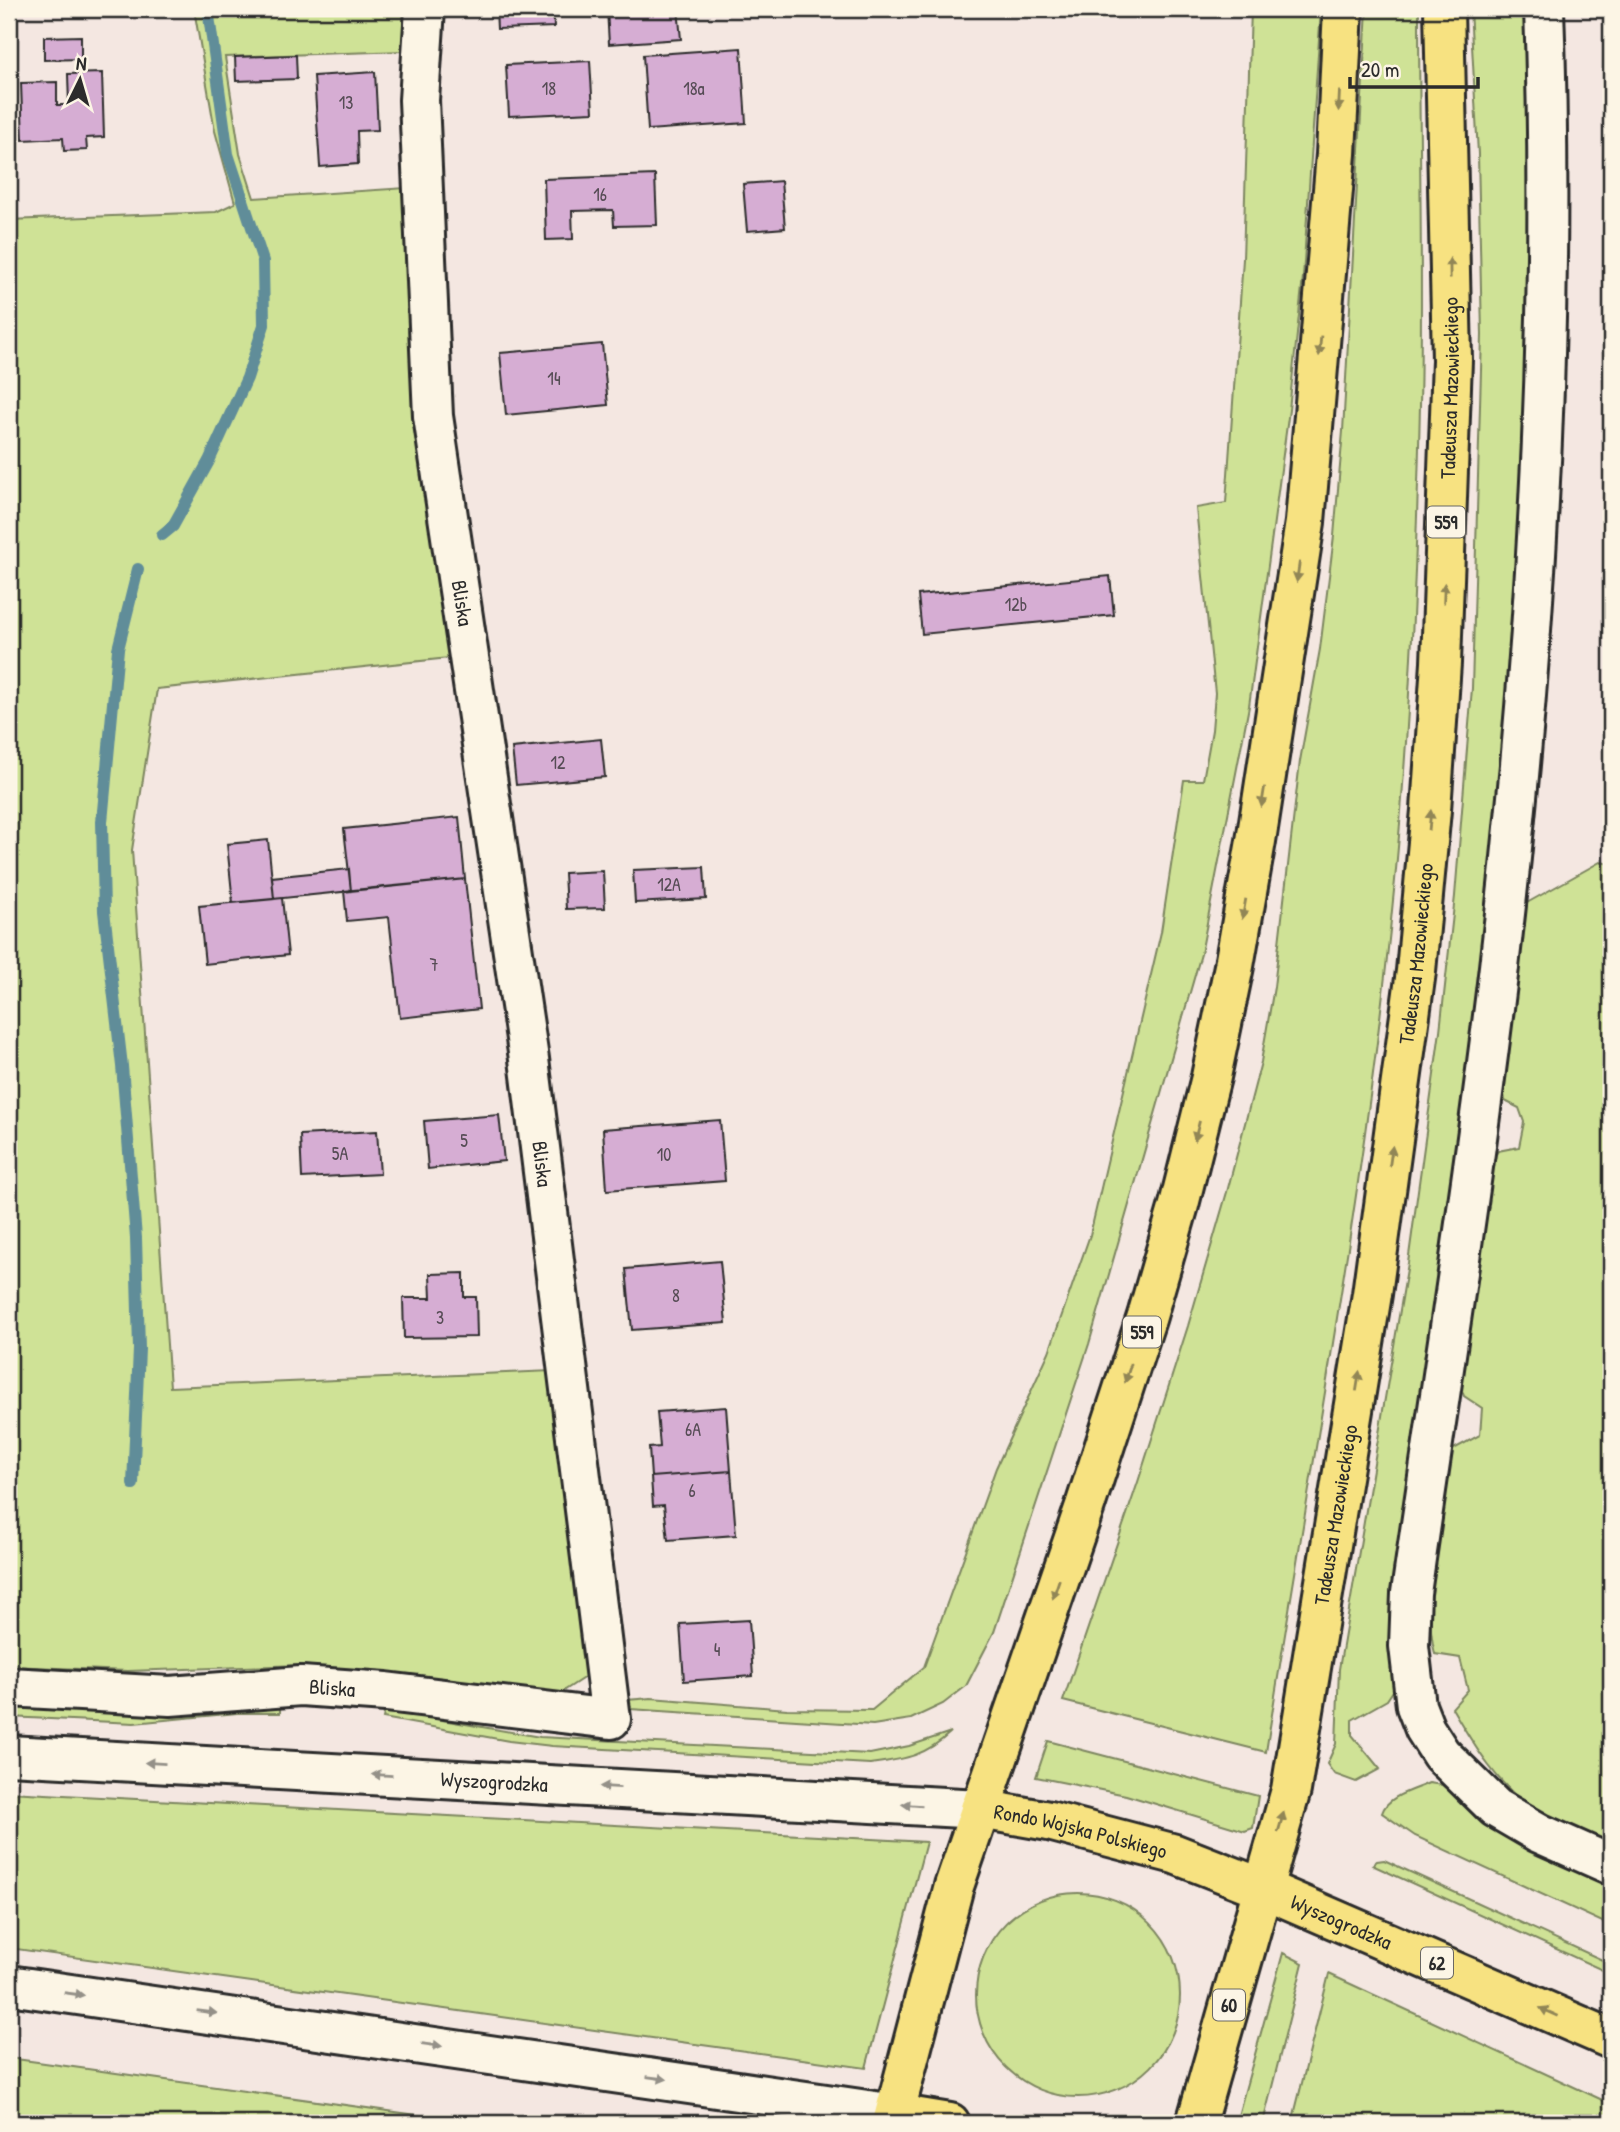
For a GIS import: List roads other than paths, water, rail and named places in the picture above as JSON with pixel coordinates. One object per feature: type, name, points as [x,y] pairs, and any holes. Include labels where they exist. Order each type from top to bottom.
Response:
[{"type":"main road","name":"559","points":[[980,1810],[1085,1506],[1147,1316],[1205,1102],[1234,967],[1306,522],[1336,154],[1343,9]]},
{"type":"main road","name":"Tadeusza Mazowieckiego","points":[[1262,1888],[1291,1790],[1372,1293],[1416,971],[1432,810],[1441,663],[1452,360],[1444,9]]},
{"type":"main road","name":"Rondo Wojska Polskiego","points":[[893,2119],[954,1886],[980,1810],[1049,1821],[1175,1854],[1262,1888]]},
{"type":"main road","name":"Wyszogrodzka","points":[[1262,1888],[1611,2039]]},
{"type":"main road","name":"60","points":[[1196,2123],[1262,1888]]},
{"type":"main road","points":[[893,2119],[950,2123]]},
{"type":"street","name":"Bliska","points":[[9,1687],[170,1696],[301,1686],[386,1692],[611,1719],[529,1059],[433,416],[419,100],[425,9]]},
{"type":"street","points":[[1544,9],[1547,86],[1547,314],[1525,708],[1498,970],[1411,1594],[1409,1646],[1416,1706],[1424,1729],[1441,1754],[1496,1808],[1539,1833],[1611,1865]]},
{"type":"street","name":"Wyszogrodzka","points":[[9,1755],[980,1810]]},
{"type":"street","points":[[9,1985],[893,2119]]},
{"type":"waterway","points":[[162,535],[173,526],[209,461],[247,378],[264,325],[263,261],[228,154],[208,9]]},
{"type":"waterway","points":[[133,1484],[139,1349],[136,1238],[122,1066],[104,911],[102,822],[118,649],[138,569]]}]
